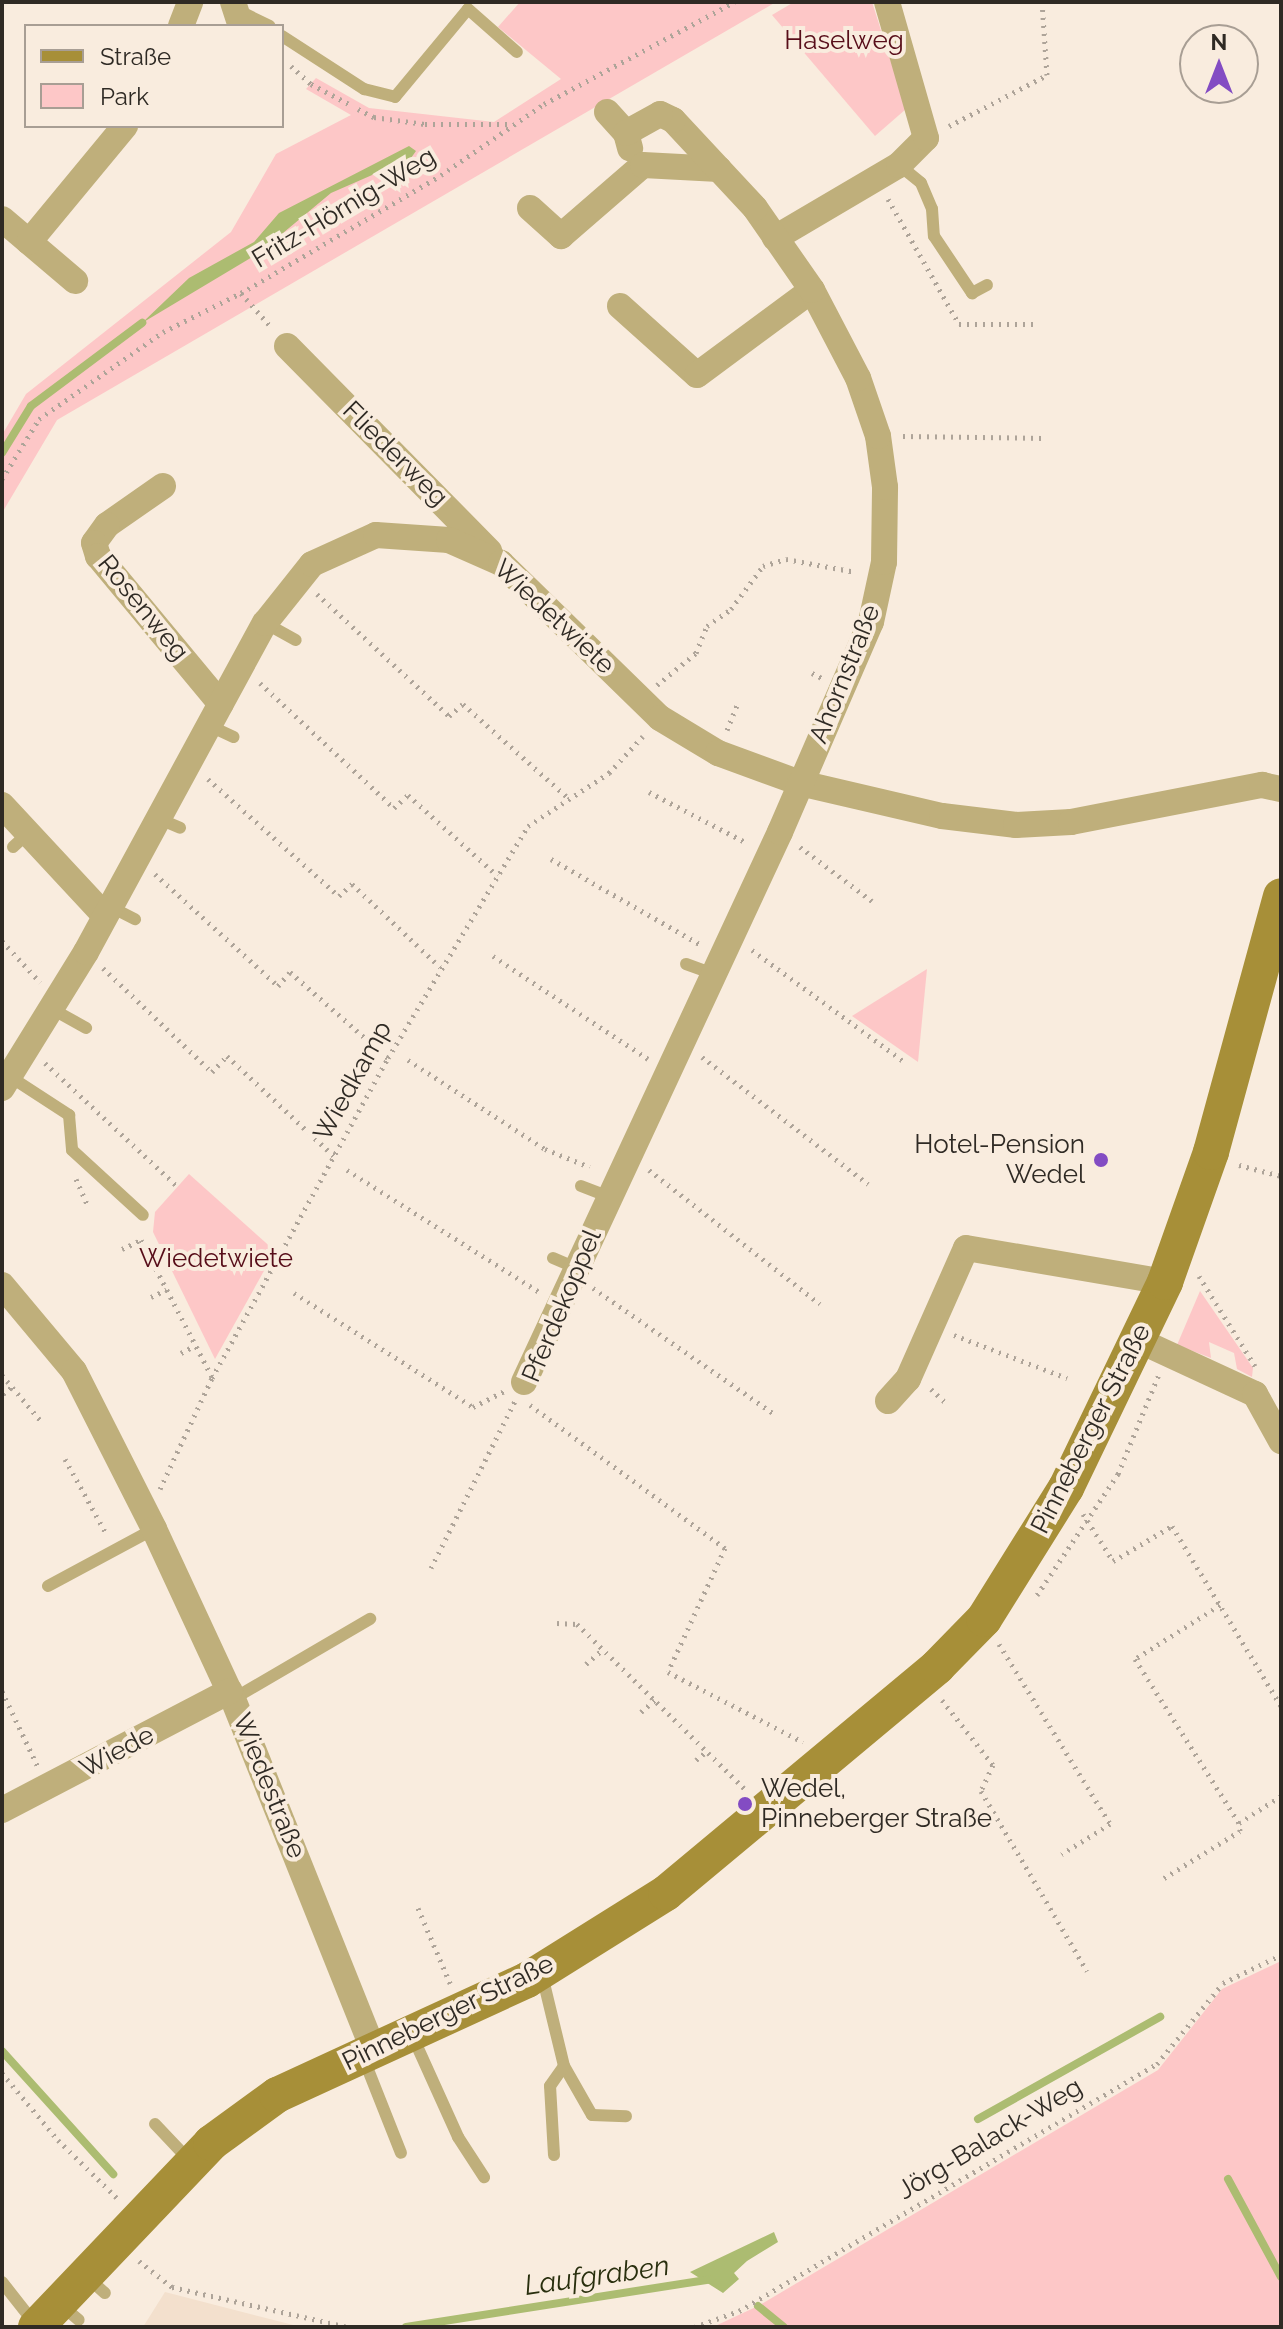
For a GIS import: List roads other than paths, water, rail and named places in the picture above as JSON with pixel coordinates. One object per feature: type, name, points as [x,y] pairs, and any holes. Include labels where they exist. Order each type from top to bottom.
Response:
[{"type":"main road","name":"Pinneberger Straße","points":[[52,2319],[95,2284],[126,2230],[191,2163],[277,2095],[541,1972],[666,1893],[924,1677],[984,1619],[1066,1488],[1165,1282],[1235,1073],[1281,896]]},
{"type":"street","points":[[182,24],[190,2]]},
{"type":"street","points":[[775,238],[899,165],[926,138],[887,2]]},
{"type":"street","points":[[607,112],[626,133],[643,165]]},
{"type":"street","name":"Ahornstraße","points":[[626,133],[660,114],[673,120],[719,169],[812,290],[858,378],[878,436],[885,487],[881,577],[871,622],[800,783]]},
{"type":"street","points":[[29,242],[123,128]]},
{"type":"street","points":[[530,208],[561,236],[643,165],[719,169]]},
{"type":"street","points":[[2,219],[75,281]]},
{"type":"street","points":[[620,306],[704,385],[812,290]]},
{"type":"street","name":"Fliederweg","points":[[287,346],[501,563]]},
{"type":"street","name":"Rosenweg","points":[[163,486],[107,525],[94,543],[98,556],[222,722]]},
{"type":"street","name":"Wiedetwiete","points":[[6,1082],[108,912],[169,823],[190,763],[222,722],[242,666],[265,623],[299,578],[332,552],[376,535],[449,540],[501,563],[651,710],[718,753],[800,783],[942,816],[1016,825],[1071,822],[1262,785],[1281,789]]},
{"type":"street","name":"Pferdekoppel","points":[[524,1382],[615,1192],[629,1154],[775,843],[800,783]]},
{"type":"street","points":[[2,805],[20,840],[108,912]]},
{"type":"street","points":[[888,1401],[923,1379],[966,1248],[1165,1282]]},
{"type":"street","name":"Wiedestraße","points":[[2,1285],[74,1371],[150,1522],[232,1695],[368,2051]]},
{"type":"street","points":[[1138,1340],[1255,1394],[1281,1441]]},
{"type":"street","name":"Wiede","points":[[2,1810],[232,1695]]},
{"type":"lane","points":[[284,37],[364,89],[395,97],[464,5],[517,52]]},
{"type":"lane","points":[[238,13],[265,24]]},
{"type":"lane","points":[[899,165],[921,183],[932,209],[934,236],[972,293],[987,285]]},
{"type":"lane","points":[[265,623],[296,640]]},
{"type":"lane","points":[[108,912],[135,919]]},
{"type":"lane","points":[[686,964],[722,955]]},
{"type":"lane","points":[[54,1004],[86,1028]]},
{"type":"lane","points":[[6,1082],[69,1115],[72,1150],[143,1215]]},
{"type":"lane","points":[[581,1186],[615,1192]]},
{"type":"lane","points":[[553,1258],[576,1271]]},
{"type":"lane","points":[[48,1586],[116,1550],[150,1522]]},
{"type":"lane","points":[[232,1695],[370,1619]]},
{"type":"lane","points":[[541,1972],[564,2066],[592,2115],[626,2116]]},
{"type":"lane","points":[[411,2032],[458,2137],[484,2177]]},
{"type":"lane","points":[[368,2051],[401,2153]]},
{"type":"lane","points":[[554,2155],[550,2086],[564,2066]]},
{"type":"lane","points":[[155,2124],[191,2163]]},
{"type":"lane","points":[[2,2282],[52,2319]]},
{"type":"waterway","points":[[2,453],[31,406],[142,323]]},
{"type":"waterway","name":"Laufgraben","points":[[978,2119],[1160,2017]]},
{"type":"waterway","points":[[2,2051],[113,2174]]},
{"type":"waterway","points":[[1228,2179],[1281,2277]]},
{"type":"waterway","name":"Laufgraben","points":[[406,2327],[711,2279]]},
{"type":"waterway","points":[[758,2306],[784,2327]]},
{"type":"place","name":"Hotel-Pension Wedel","points":[[1101,1160]]},
{"type":"place","name":"Wedel, Pinneberger Straße","points":[[745,1804]]},
{"type":"park label","name":"Haselweg","points":[[844,41]]}]
